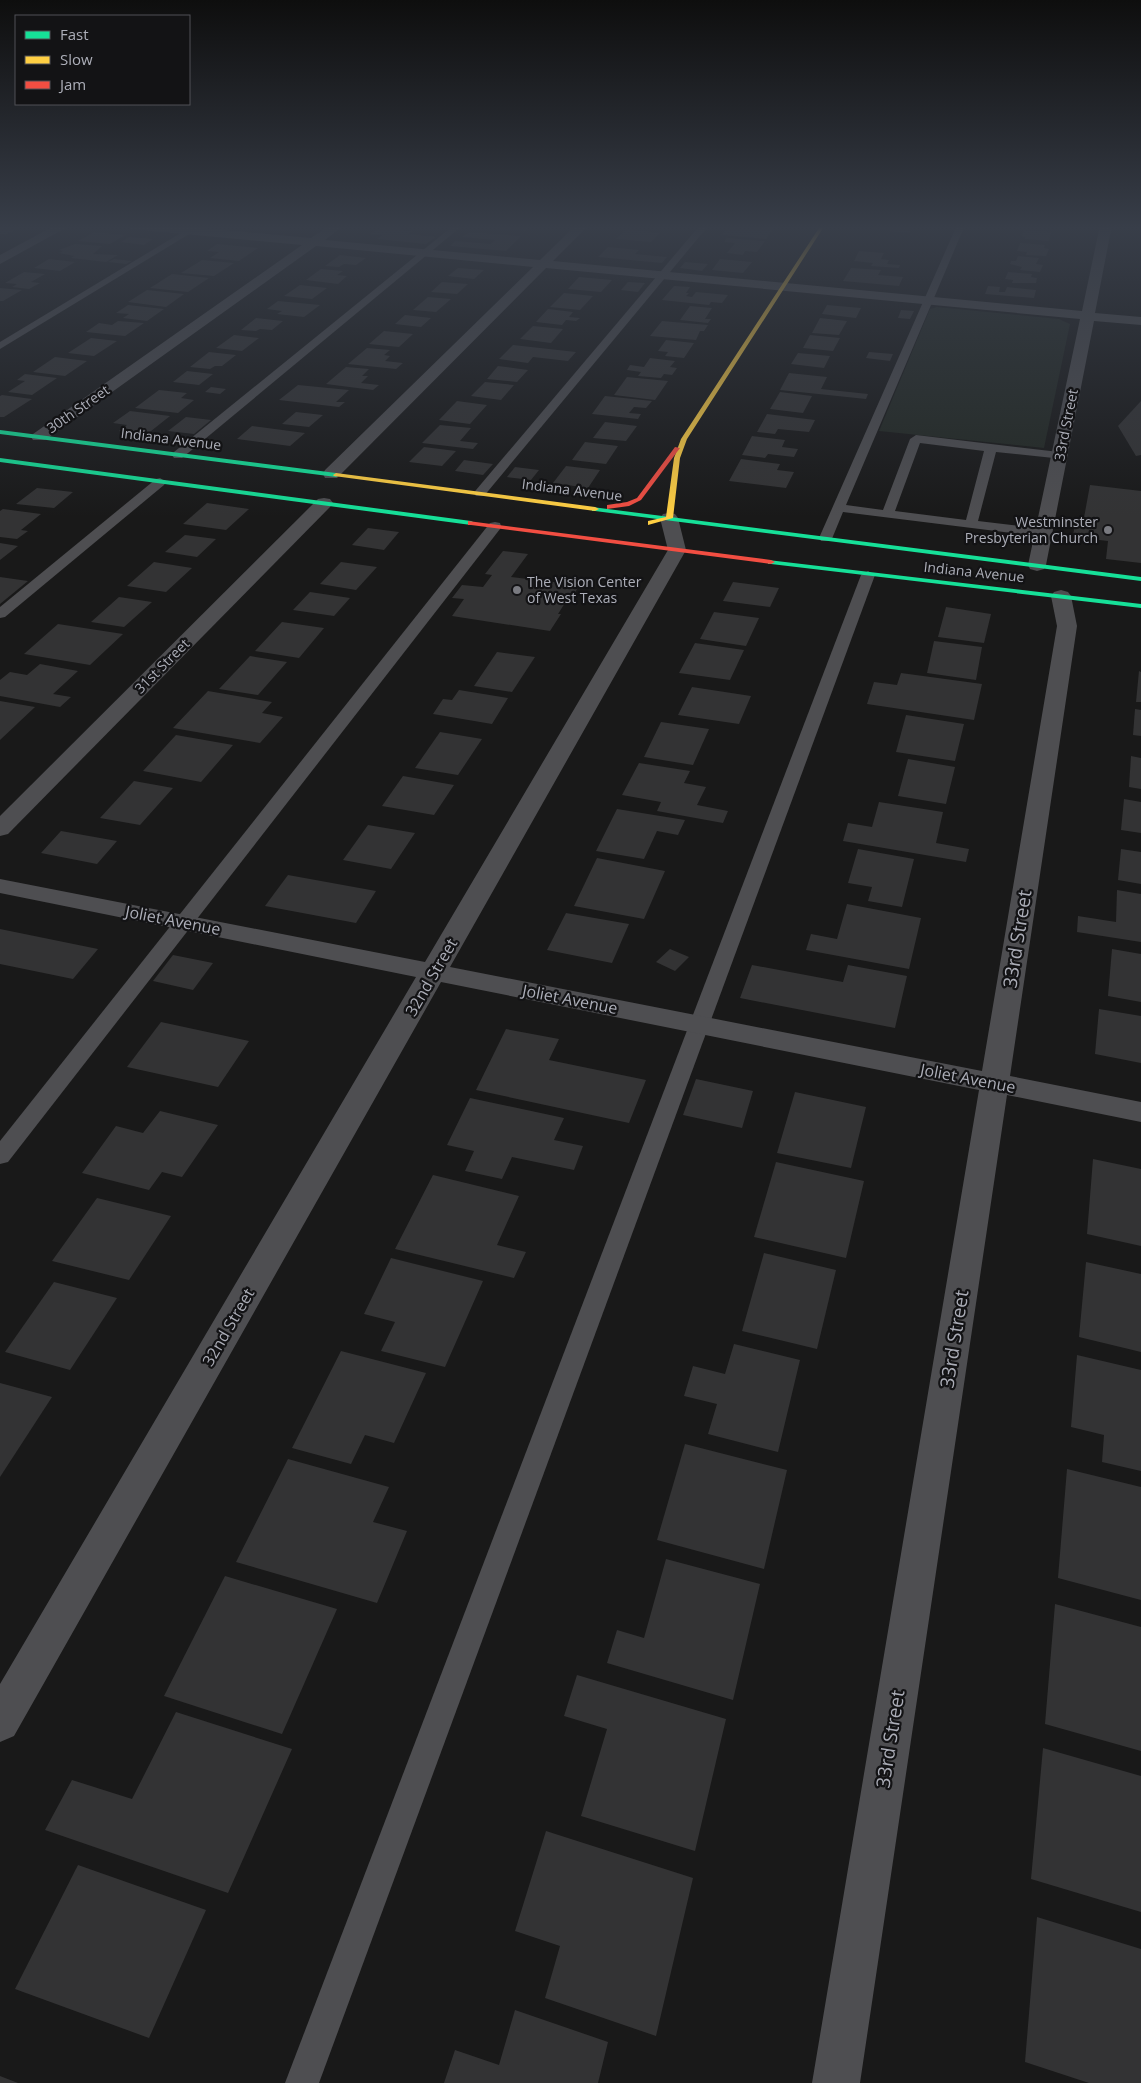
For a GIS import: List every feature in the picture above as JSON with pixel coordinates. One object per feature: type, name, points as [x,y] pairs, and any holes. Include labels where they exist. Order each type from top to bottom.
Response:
[{"type":"main road","points":[[594,508],[628,504],[639,499],[684,439],[759,322]]},
{"type":"main road","name":"Indiana Avenue","points":[[0,432],[1141,578]]},
{"type":"main road","points":[[637,526],[669,518],[677,458],[684,439]]},
{"type":"main road","name":"Indiana Avenue","points":[[1,462],[868,575],[1141,606]]},
{"type":"main road","points":[[324,503],[442,507]]},
{"type":"main road","points":[[678,550],[710,543]]},
{"type":"main road","points":[[904,561],[1037,565]]},
{"type":"street","name":"30th Street","points":[[39,437],[200,322]]},
{"type":"street","points":[[331,474],[484,322]]},
{"type":"street","name":"33rd Street","points":[[1037,565],[1086,322]]},
{"type":"street","name":"31st Street","points":[[0,829],[324,503]]},
{"type":"street","points":[[669,518],[678,550]]},
{"type":"street","name":"32nd Street","points":[[0,1722],[678,550]]},
{"type":"street","name":"33rd Street","points":[[836,2083],[1067,626],[1061,596]]},
{"type":"street","name":"Joliet Avenue","points":[[0,886],[1141,1112]]},
{"type":"lane","points":[[0,346],[39,322]]},
{"type":"lane","points":[[178,455],[339,322]]},
{"type":"lane","points":[[480,494],[625,322]]},
{"type":"lane","points":[[826,538],[919,322]]},
{"type":"lane","points":[[888,514],[916,439],[1059,456]]},
{"type":"lane","points":[[971,524],[991,448]]},
{"type":"lane","points":[[0,614],[160,482]]},
{"type":"lane","points":[[838,508],[1044,533]]},
{"type":"lane","points":[[0,1156],[495,526]]},
{"type":"lane","points":[[302,2083],[868,575]]},
{"type":"shaded area","points":[[924,322],[1066,322],[1070,324],[1044,448],[879,431]]},
{"type":"building","points":[[116,322],[144,323],[125,336],[86,332],[99,323],[112,325]]},
{"type":"building","points":[[251,322],[282,322],[272,330],[241,330]]},
{"type":"building","points":[[397,322],[426,322],[421,327],[395,324]]},
{"type":"building","points":[[538,322],[564,322],[562,325]]},
{"type":"building","points":[[661,322],[708,325],[704,331],[700,331],[696,340],[650,336]]},
{"type":"building","points":[[818,322],[846,322],[839,335],[812,333]]},
{"type":"building","points":[[533,326],[563,329],[551,343],[520,339]]},
{"type":"building","points":[[384,331],[413,334],[399,347],[369,344]]},
{"type":"building","points":[[234,335],[259,338],[242,351],[216,348]]},
{"type":"building","points":[[810,335],[840,338],[833,351],[803,348]]},
{"type":"building","points":[[91,338],[117,341],[94,356],[68,353]]},
{"type":"building","points":[[666,340],[694,343],[684,358],[665,356],[668,352],[658,351]]},
{"type":"building","points":[[513,345],[576,352],[568,361],[533,357],[528,363],[499,359]]},
{"type":"building","points":[[367,348],[390,350],[384,355],[390,356],[385,361],[403,363],[396,369],[348,364]]},
{"type":"building","points":[[209,352],[236,355],[222,366],[215,366],[210,369],[190,367]]},
{"type":"building","points":[[869,352],[893,354],[890,361],[866,358]]},
{"type":"building","points":[[798,353],[830,356],[824,368],[791,364]]},
{"type":"building","points":[[55,357],[87,361],[65,376],[33,372]]},
{"type":"building","points":[[650,358],[675,361],[670,367],[677,368],[672,375],[664,374],[661,378],[638,376],[641,372],[627,370],[630,365],[644,367]]},
{"type":"building","points":[[498,366],[528,370],[517,382],[487,379]]},
{"type":"building","points":[[346,367],[369,369],[362,376],[368,376],[361,383],[379,385],[373,390],[326,384]]},
{"type":"building","points":[[187,371],[213,374],[199,385],[173,382]]},
{"type":"building","points":[[789,373],[827,377],[821,389],[868,394],[866,399],[780,390]]},
{"type":"building","points":[[25,374],[57,378],[32,395],[8,392],[25,381],[17,380]]},
{"type":"building","points":[[627,377],[668,381],[655,400],[614,395]]},
{"type":"building","points":[[485,382],[514,385],[501,400],[471,396]]},
{"type":"building","points":[[298,385],[349,390],[336,402],[345,402],[339,407],[279,400]]},
{"type":"building","points":[[211,387],[226,389],[220,394],[205,392]]},
{"type":"building","points":[[159,390],[187,393],[181,398],[194,400],[178,413],[135,408]]},
{"type":"building","points":[[780,392],[812,396],[803,413],[770,409]]},
{"type":"building","points":[[0,396],[32,399],[4,417],[0,417]]},
{"type":"building","points":[[605,396],[652,401],[646,408],[634,407],[629,413],[641,414],[638,419],[592,414]]},
{"type":"building","points":[[457,401],[487,405],[470,424],[439,420]]},
{"type":"building","points":[[1141,401],[1141,455],[1136,456],[1118,426]]},
{"type":"building","points":[[130,411],[170,416],[146,435],[119,431],[127,425],[113,423]]},
{"type":"building","points":[[296,412],[323,415],[309,427],[282,424]]},
{"type":"building","points":[[767,414],[815,420],[809,432],[778,429],[775,434],[757,432]]},
{"type":"building","points":[[186,417],[211,420],[194,434],[168,431]]},
{"type":"building","points":[[605,422],[637,426],[626,441],[593,438]]},
{"type":"building","points":[[440,425],[471,428],[460,441],[478,443],[473,449],[422,443]]},
{"type":"building","points":[[252,426],[305,433],[290,446],[237,439]]},
{"type":"building","points":[[752,436],[785,440],[782,447],[798,449],[794,457],[768,454],[765,458],[742,455]]},
{"type":"building","points":[[585,442],[618,446],[606,464],[572,460]]},
{"type":"building","points":[[424,447],[456,451],[442,466],[409,462]]},
{"type":"building","points":[[741,459],[780,464],[777,470],[794,472],[786,488],[729,481]]},
{"type":"building","points":[[464,460],[493,464],[483,475],[455,471]]},
{"type":"building","points":[[566,466],[600,470],[588,488],[553,483]]},
{"type":"building","points":[[515,467],[539,470],[531,480],[507,477]]},
{"type":"building","name":"Westminster Presbyterian Church","points":[[1090,485],[1141,491],[1141,563],[1106,559],[1108,541],[1073,537],[1075,522],[1083,523]]},
{"type":"building","points":[[37,488],[73,492],[54,508],[16,504]]},
{"type":"building","points":[[207,503],[249,509],[226,530],[183,524]]},
{"type":"building","points":[[3,509],[41,514],[21,530],[28,531],[17,539],[0,537],[0,511]]},
{"type":"building","points":[[368,528],[399,532],[384,550],[352,545]]},
{"type":"building","points":[[185,535],[216,539],[197,557],[165,552]]},
{"type":"building","points":[[0,543],[18,546],[0,560]]},
{"type":"building","name":"The Vision Center of West Texas","points":[[503,551],[528,554],[511,577],[579,585],[575,593],[572,592],[558,614],[561,614],[550,631],[452,616],[464,599],[452,598],[462,585],[483,587],[492,575],[485,574]]},
{"type":"building","points":[[154,562],[192,568],[166,592],[127,586]]},
{"type":"building","points":[[341,562],[377,567],[356,590],[320,584]]},
{"type":"building","points":[[0,577],[28,581],[0,604]]},
{"type":"building","points":[[733,582],[779,588],[770,607],[723,601]]},
{"type":"building","points":[[310,592],[350,598],[334,616],[293,610]]},
{"type":"building","points":[[119,597],[152,602],[124,627],[91,622]]},
{"type":"building","points":[[946,607],[991,614],[984,643],[938,637]]},
{"type":"building","points":[[714,612],[759,618],[746,646],[700,639]]},
{"type":"building","points":[[282,622],[324,628],[299,658],[255,651]]},
{"type":"building","points":[[58,624],[123,634],[90,665],[24,654]]},
{"type":"building","points":[[934,641],[982,647],[976,680],[927,673]]},
{"type":"building","points":[[695,643],[744,650],[730,680],[679,673]]},
{"type":"building","points":[[497,652],[535,657],[512,692],[474,686]]},
{"type":"building","points":[[250,656],[287,662],[258,695],[219,689]]},
{"type":"building","points":[[40,664],[78,671],[53,694],[71,697],[60,707],[0,696],[0,680],[10,672],[27,675]]},
{"type":"building","points":[[1139,671],[1141,672],[1141,702],[1136,702]]},
{"type":"building","points":[[901,673],[982,684],[974,720],[867,704],[874,682],[897,685]]},
{"type":"building","points":[[692,687],[751,696],[739,724],[678,715]]},
{"type":"building","points":[[459,690],[508,698],[492,724],[433,714],[443,699],[452,700]]},
{"type":"building","points":[[208,691],[272,702],[262,713],[283,717],[260,743],[173,728]]},
{"type":"building","points":[[0,701],[35,707],[0,740]]},
{"type":"building","points":[[1135,709],[1141,710],[1141,736],[1133,735]]},
{"type":"building","points":[[906,715],[964,724],[955,761],[896,752]]},
{"type":"building","points":[[661,722],[709,729],[693,765],[644,757]]},
{"type":"building","points":[[440,732],[482,739],[458,775],[415,768]]},
{"type":"building","points":[[176,735],[233,745],[201,782],[143,771]]},
{"type":"building","points":[[1131,756],[1141,758],[1141,789],[1129,787]]},
{"type":"building","points":[[908,759],[955,767],[946,804],[898,796]]},
{"type":"building","points":[[639,763],[690,771],[684,783],[706,787],[697,805],[728,811],[723,823],[657,811],[661,802],[622,795]]},
{"type":"building","points":[[403,776],[454,785],[434,815],[382,806]]},
{"type":"building","points":[[134,781],[173,788],[140,825],[100,818]]},
{"type":"building","points":[[1124,799],[1141,802],[1141,833],[1121,830]]},
{"type":"building","points":[[879,802],[943,812],[936,843],[969,849],[966,862],[843,841],[848,823],[872,827]]},
{"type":"building","points":[[617,809],[685,820],[678,835],[657,831],[644,859],[596,851]]},
{"type":"building","points":[[368,825],[415,833],[391,869],[343,860]]},
{"type":"building","points":[[61,831],[117,841],[97,864],[41,853]]},
{"type":"building","points":[[858,849],[914,859],[902,907],[868,901],[872,887],[848,883]]},
{"type":"building","points":[[1121,849],[1141,852],[1141,884],[1118,880]]},
{"type":"building","points":[[597,858],[665,871],[644,919],[574,906]]},
{"type":"building","points":[[288,875],[376,891],[356,923],[265,906]]},
{"type":"building","points":[[1117,890],[1141,894],[1141,942],[1077,932],[1078,916],[1116,922]]},
{"type":"building","points":[[847,904],[921,918],[909,969],[806,950],[811,934],[837,939]]},
{"type":"building","points":[[566,913],[629,924],[612,963],[547,950]]},
{"type":"building","points":[[0,929],[98,949],[73,979],[0,964]]},
{"type":"building","points":[[670,949],[689,957],[675,971],[656,962]]},
{"type":"building","points":[[1112,949],[1141,954],[1141,1002],[1108,996]]},
{"type":"building","points":[[173,955],[213,963],[193,990],[153,981]]},
{"type":"building","points":[[752,965],[843,982],[848,965],[907,976],[895,1028],[740,998]]},
{"type":"building","points":[[1099,1009],[1141,1016],[1141,1063],[1095,1054]]},
{"type":"building","points":[[161,1022],[249,1041],[218,1087],[127,1067]]},
{"type":"building","points":[[506,1029],[559,1039],[549,1060],[646,1080],[629,1123],[476,1090]]},
{"type":"building","points":[[696,1079],[753,1091],[742,1128],[683,1115]]},
{"type":"building","points":[[795,1092],[866,1107],[851,1168],[777,1153]]},
{"type":"building","points":[[470,1098],[564,1118],[554,1140],[583,1146],[574,1170],[512,1157],[502,1179],[465,1171],[474,1151],[447,1145]]},
{"type":"building","points":[[160,1111],[218,1125],[182,1177],[162,1172],[149,1190],[82,1173],[116,1126],[143,1133]]},
{"type":"building","points":[[1093,1159],[1141,1169],[1141,1246],[1087,1234]]},
{"type":"building","points":[[776,1162],[864,1181],[846,1258],[754,1237]]},
{"type":"building","points":[[433,1175],[519,1196],[497,1245],[526,1252],[514,1278],[395,1249]]},
{"type":"building","points":[[97,1198],[171,1216],[129,1280],[52,1261]]},
{"type":"building","points":[[764,1253],[836,1270],[817,1349],[742,1331]]},
{"type":"building","points":[[391,1258],[483,1281],[445,1367],[381,1351],[395,1322],[364,1314]]},
{"type":"building","points":[[1086,1262],[1141,1274],[1141,1352],[1079,1337]]},
{"type":"building","points":[[54,1282],[117,1298],[70,1370],[5,1352]]},
{"type":"building","points":[[734,1344],[800,1360],[778,1452],[708,1434],[717,1404],[684,1396],[693,1366],[725,1374]]},
{"type":"building","points":[[341,1351],[426,1373],[394,1443],[365,1435],[351,1464],[292,1448]]},
{"type":"building","points":[[1077,1355],[1141,1370],[1141,1471],[1102,1462],[1104,1435],[1071,1427]]},
{"type":"building","points":[[0,1383],[52,1397],[0,1477]]},
{"type":"building","points":[[685,1444],[787,1470],[764,1569],[657,1540]]},
{"type":"building","points":[[288,1459],[389,1487],[373,1522],[407,1531],[377,1603],[236,1562]]},
{"type":"building","points":[[1067,1469],[1141,1487],[1141,1600],[1058,1578]]},
{"type":"building","points":[[666,1559],[760,1584],[733,1700],[607,1663],[617,1630],[644,1638]]},
{"type":"building","points":[[225,1576],[337,1609],[282,1734],[164,1696]]},
{"type":"building","points":[[1055,1604],[1141,1627],[1141,1751],[1045,1724]]},
{"type":"building","points":[[577,1675],[726,1719],[695,1851],[581,1816],[607,1729],[564,1716]]},
{"type":"building","points":[[176,1712],[292,1749],[228,1893],[45,1830],[72,1780],[132,1799]]},
{"type":"building","points":[[1043,1748],[1141,1776],[1141,1912],[1031,1879]]},
{"type":"building","points":[[546,1831],[693,1878],[656,2036],[545,1998],[560,1946],[515,1931]]},
{"type":"building","points":[[78,1865],[206,1910],[149,2038],[15,1989]]},
{"type":"building","points":[[1037,1917],[1141,1949],[1141,2083],[1089,2083],[1025,2062]]},
{"type":"building","points":[[515,2010],[608,2042],[598,2083],[444,2083],[455,2050],[499,2065]]},
{"type":"building","points":[[0,2076],[18,2083],[0,2083]]},
{"type":"traffic: fast","points":[[0,432],[336,475]]},
{"type":"traffic: fast","points":[[0,460],[471,523]]},
{"type":"traffic: fast","points":[[595,509],[1141,579]]},
{"type":"traffic: fast","points":[[771,562],[1141,606]]},
{"type":"traffic: slow","points":[[651,523],[669,518],[677,458],[684,439],[760,322]]},
{"type":"traffic: slow","points":[[336,475],[595,509]]},
{"type":"traffic: jam","points":[[610,507],[629,504],[639,499],[677,448]]},
{"type":"traffic: jam","points":[[471,523],[771,562]]},
{"type":"place","name":"Westminster Presbyterian Church","points":[[1108,530]]},
{"type":"place","name":"The Vision Center of West Texas","points":[[517,590]]}]
